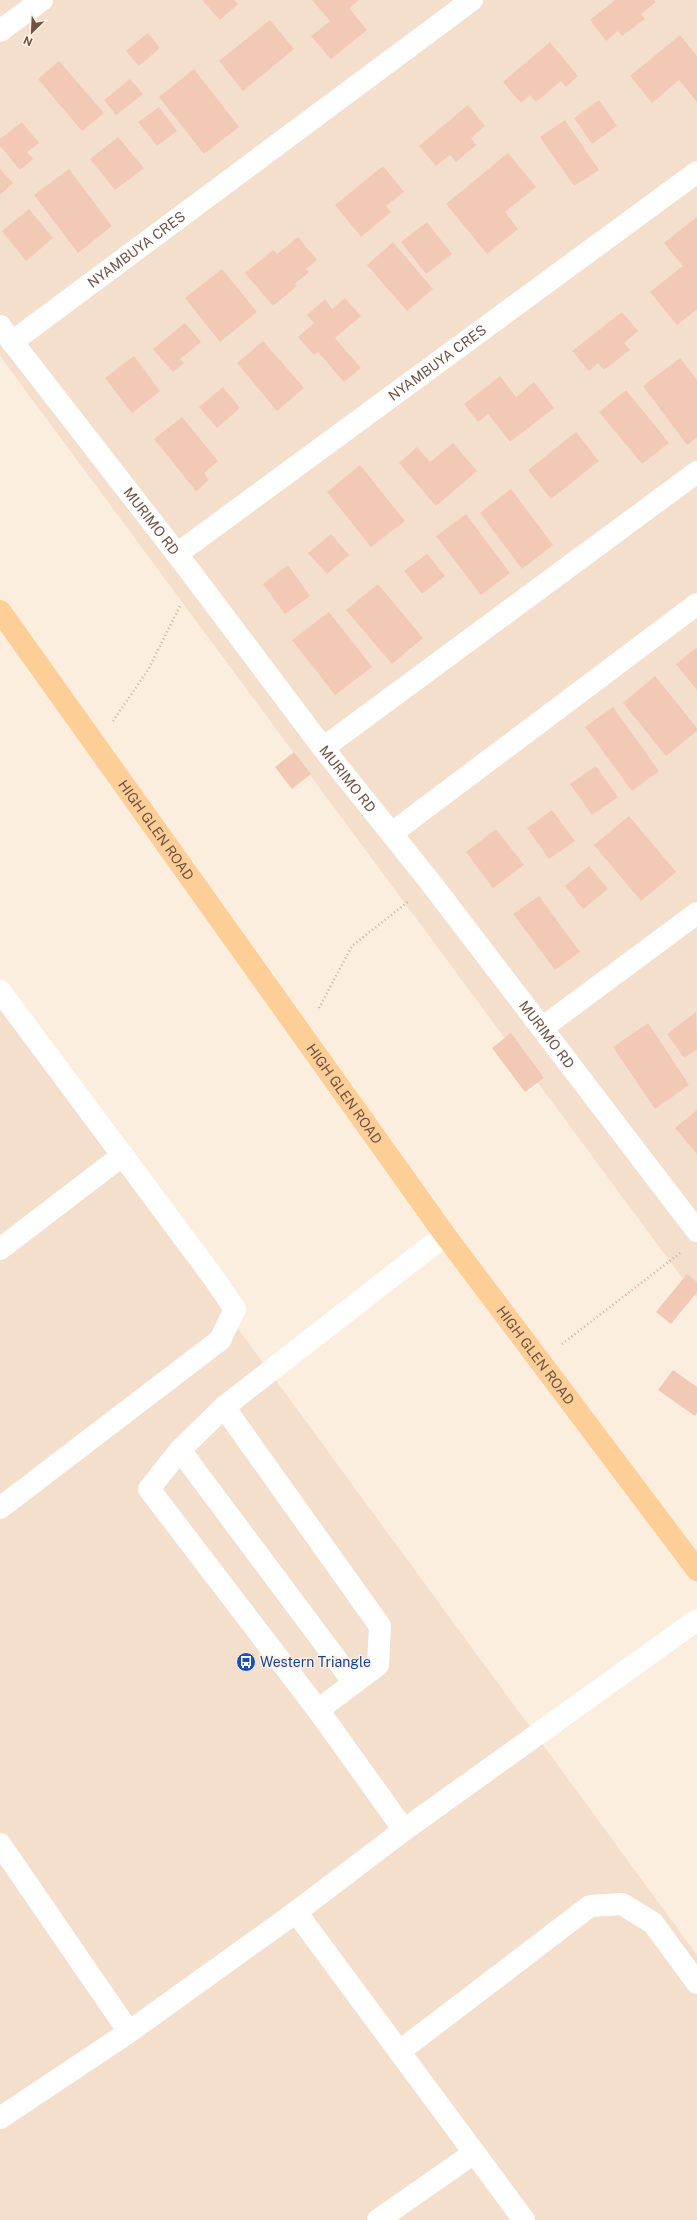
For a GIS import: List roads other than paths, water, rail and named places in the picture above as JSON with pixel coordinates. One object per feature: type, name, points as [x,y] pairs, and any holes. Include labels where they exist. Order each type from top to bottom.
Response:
[{"type":"main road","name":"HIGH GLEN ROAD","points":[[0,611],[445,1236],[697,1570]]},
{"type":"street","points":[[0,31],[42,0]]},
{"type":"street","name":"NYAMBUYA CRES","points":[[6,334],[472,0]]},
{"type":"street","name":"NYAMBUYA CRES","points":[[177,554],[697,172]]},
{"type":"street","name":"MURIMO RD","points":[[6,334],[177,554],[323,748],[431,883],[697,1232]]},
{"type":"street","points":[[323,748],[697,472]]},
{"type":"street","points":[[392,833],[697,604]]},
{"type":"street","points":[[542,1028],[697,912]]},
{"type":"street","points":[[0,1508],[220,1340],[235,1309],[123,1155],[4,1004]]},
{"type":"street","points":[[0,1249],[123,1155]]},
{"type":"street","points":[[404,1830],[318,1710],[149,1489],[180,1450],[224,1407],[445,1236]]},
{"type":"street","points":[[224,1407],[380,1626],[378,1665],[318,1710]]},
{"type":"street","points":[[180,1450],[354,1683]]},
{"type":"street","points":[[0,2118],[129,2032],[296,1912],[404,1830],[697,1620]]},
{"type":"street","points":[[0,1844],[129,2032]]},
{"type":"street","points":[[400,2051],[590,1906],[622,1904],[653,1923],[697,1983]]},
{"type":"street","points":[[296,1912],[524,2220]]},
{"type":"street","points":[[378,2220],[474,2153]]},
{"type":"place","name":"Western Triangle","points":[[246,1662]]}]
